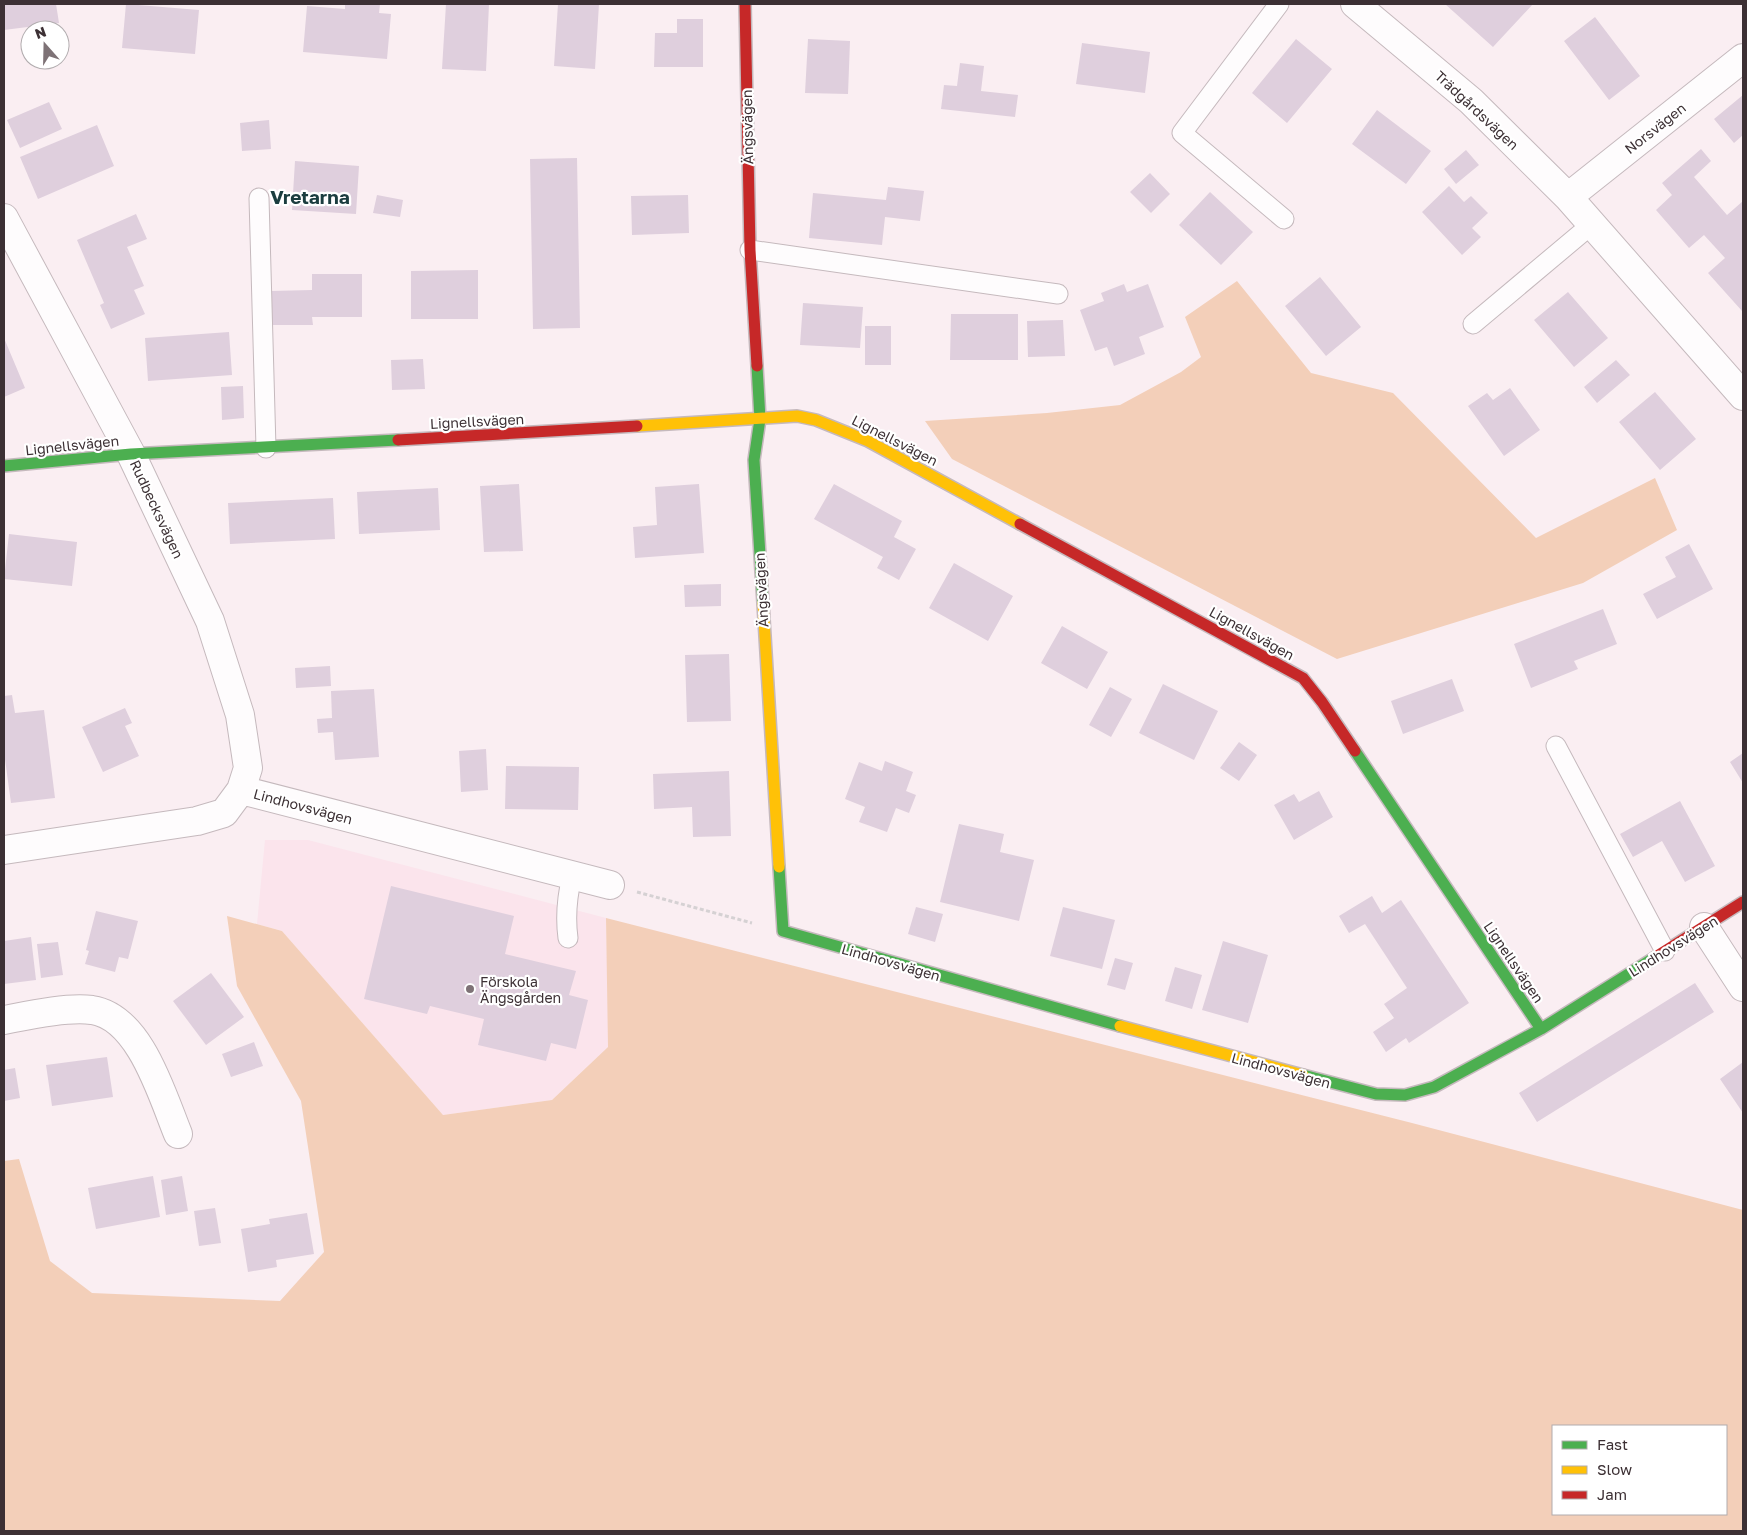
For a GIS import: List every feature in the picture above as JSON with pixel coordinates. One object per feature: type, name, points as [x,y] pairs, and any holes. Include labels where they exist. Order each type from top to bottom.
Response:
[{"type":"street","name":"Ängsvägen","points":[[745,4],[750,250],[760,418],[754,460],[783,931]]},
{"type":"street","name":"Trädgårdsvägen","points":[[1355,4],[1471,101],[1568,197],[1743,396]]},
{"type":"street","name":"Norsvägen","points":[[1568,197],[1743,58]]},
{"type":"street","name":"Rudbecksvägen","points":[[4,218],[131,454],[210,621],[240,716],[248,768],[241,790]]},
{"type":"street","name":"Lignellsvägen","points":[[4,466],[131,454],[266,448],[760,418],[797,416],[816,420],[868,441],[1302,678],[1317,694],[1541,1029]]},
{"type":"street","name":"Lindhovsvägen","points":[[4,850],[196,821],[224,813],[241,790],[610,885]]},
{"type":"street","name":"Lindhovsvägen","points":[[783,931],[1193,1047],[1376,1094],[1405,1095],[1434,1087],[1541,1029],[1743,902]]},
{"type":"street","points":[[1704,927],[1743,987]]},
{"type":"street","points":[[4,1020],[55,1011],[91,1010],[109,1015],[129,1033],[148,1060],[178,1134]]},
{"type":"lane","points":[[1279,4],[1182,133],[1284,219]]},
{"type":"lane","points":[[259,198],[266,448]]},
{"type":"lane","points":[[1473,324],[1591,225]]},
{"type":"lane","points":[[750,250],[1058,294]]},
{"type":"lane","points":[[1556,746],[1665,951]]},
{"type":"lane","points":[[568,938],[566,921],[567,897],[572,876]]},
{"type":"path","points":[[610,885],[783,931]]},
{"type":"shaded area","points":[[1237,281],[1311,373],[1393,393],[1536,538],[1655,478],[1677,530],[1583,583],[1337,659],[952,459],[925,421],[1047,413],[1120,405],[1181,372],[1201,357],[1185,317]]},
{"type":"shaded area","name":"Förskola Ängsgården","points":[[265,840],[308,840],[606,918],[609,1046],[552,1100],[443,1115],[282,931],[257,924]]},
{"type":"shaded area","points":[[227,916],[282,931],[443,1115],[552,1100],[608,1047],[606,918],[1412,1123],[1743,1210],[1743,1531],[4,1531],[4,1161],[19,1159],[50,1261],[92,1293],[280,1301],[324,1252],[301,1101],[237,986]]},
{"type":"building","points":[[4,4],[56,4],[59,20],[20,20],[20,28],[4,30]]},
{"type":"building","points":[[126,4],[199,10],[195,54],[122,48]]},
{"type":"building","points":[[345,4],[380,4],[379,13],[391,14],[387,59],[303,52],[307,6],[345,9]]},
{"type":"building","points":[[446,4],[489,4],[486,71],[442,69]]},
{"type":"building","points":[[558,4],[599,4],[595,69],[554,66]]},
{"type":"building","points":[[1445,4],[1533,4],[1493,47]]},
{"type":"building","points":[[1595,17],[1640,76],[1609,100],[1564,41]]},
{"type":"building","points":[[677,19],[703,19],[703,67],[654,67],[655,33],[677,33]]},
{"type":"building","points":[[808,39],[850,41],[848,94],[805,93]]},
{"type":"building","points":[[1296,39],[1332,69],[1287,123],[1252,93]]},
{"type":"building","points":[[1082,43],[1150,52],[1145,93],[1076,84]]},
{"type":"building","points":[[960,63],[984,66],[981,91],[1018,95],[1015,117],[941,109],[944,85],[957,86]]},
{"type":"building","points":[[1743,95],[1743,135],[1734,143],[1714,119]]},
{"type":"building","points":[[49,102],[62,129],[20,148],[7,120]]},
{"type":"building","points":[[1377,110],[1431,151],[1406,184],[1352,144]]},
{"type":"building","points":[[269,120],[271,149],[242,151],[240,123]]},
{"type":"building","points":[[97,125],[114,166],[38,199],[20,157]]},
{"type":"building","points":[[1701,149],[1711,161],[1694,177],[1727,215],[1743,201],[1742,311],[1708,273],[1725,258],[1704,235],[1689,248],[1656,210],[1672,195],[1662,183]]},
{"type":"building","points":[[1466,150],[1479,165],[1456,184],[1444,169]]},
{"type":"building","points":[[577,158],[580,328],[533,329],[530,159]]},
{"type":"building","points":[[295,161],[359,166],[356,214],[292,210]]},
{"type":"building","points":[[1150,173],[1170,194],[1151,213],[1130,192]]},
{"type":"building","points":[[1449,186],[1464,202],[1471,196],[1488,213],[1472,228],[1481,237],[1462,255],[1422,212]]},
{"type":"building","points":[[888,187],[924,191],[920,221],[885,217],[882,245],[809,238],[813,193],[886,200]]},
{"type":"building","points":[[1210,192],[1253,232],[1221,265],[1179,225]]},
{"type":"building","points":[[377,195],[403,200],[400,217],[373,213]]},
{"type":"building","points":[[688,195],[689,233],[632,235],[631,196]]},
{"type":"building","points":[[136,214],[147,239],[127,247],[144,286],[134,290],[145,314],[111,329],[100,305],[104,303],[77,240]]},
{"type":"building","points":[[478,270],[478,319],[411,319],[411,271]]},
{"type":"building","points":[[312,274],[362,274],[362,317],[312,317],[313,325],[271,325],[271,291],[312,290]]},
{"type":"building","points":[[1320,277],[1361,327],[1326,356],[1285,306]]},
{"type":"building","points":[[1124,284],[1127,292],[1148,284],[1164,327],[1139,337],[1145,354],[1114,366],[1107,347],[1095,351],[1080,310],[1104,301],[1101,293]]},
{"type":"building","points":[[1568,292],[1608,338],[1574,367],[1534,320]]},
{"type":"building","points":[[803,303],[863,307],[860,348],[800,345]]},
{"type":"building","points":[[951,314],[1018,314],[1018,360],[950,360]]},
{"type":"building","points":[[1063,320],[1065,356],[1028,357],[1027,321]]},
{"type":"building","points":[[865,326],[891,326],[891,365],[865,365]]},
{"type":"building","points":[[229,332],[232,375],[148,381],[145,338]]},
{"type":"building","points":[[4,338],[25,388],[4,397]]},
{"type":"building","points":[[423,359],[425,389],[392,390],[391,360]]},
{"type":"building","points":[[1616,360],[1630,375],[1597,403],[1584,387]]},
{"type":"building","points":[[243,386],[244,418],[222,420],[221,387]]},
{"type":"building","points":[[1510,388],[1540,430],[1504,456],[1468,406],[1487,393],[1493,400]]},
{"type":"building","points":[[1655,392],[1696,439],[1660,470],[1619,422]]},
{"type":"building","points":[[519,484],[523,551],[484,552],[480,486]]},
{"type":"building","points":[[699,484],[704,553],[635,558],[633,527],[657,525],[655,487]]},
{"type":"building","points":[[834,484],[902,521],[894,537],[916,549],[899,580],[877,568],[883,557],[814,519]]},
{"type":"building","points":[[438,488],[440,530],[359,534],[357,492]]},
{"type":"building","points":[[333,498],[335,539],[230,544],[228,503]]},
{"type":"building","points":[[9,534],[77,542],[72,586],[4,579]]},
{"type":"building","points":[[1689,544],[1713,589],[1657,619],[1643,594],[1676,577],[1665,557]]},
{"type":"building","points":[[954,563],[1013,596],[988,641],[929,608]]},
{"type":"building","points":[[721,584],[721,606],[685,607],[684,585]]},
{"type":"building","points":[[1603,609],[1617,644],[1574,661],[1578,669],[1531,688],[1514,644]]},
{"type":"building","points":[[1062,626],[1108,652],[1087,689],[1041,663]]},
{"type":"building","points":[[729,654],[731,721],[687,722],[685,655]]},
{"type":"building","points":[[330,666],[331,686],[296,688],[295,668]]},
{"type":"building","points":[[1452,679],[1464,711],[1403,734],[1391,701]]},
{"type":"building","points":[[1163,684],[1218,711],[1194,760],[1139,733]]},
{"type":"building","points":[[1110,687],[1132,699],[1111,737],[1089,725]]},
{"type":"building","points":[[374,689],[379,757],[335,760],[333,732],[318,733],[317,719],[332,718],[331,691]]},
{"type":"building","points":[[12,695],[15,713],[44,710],[55,798],[11,803],[4,752],[4,696]]},
{"type":"building","points":[[125,708],[132,723],[125,726],[139,756],[103,772],[82,727]]},
{"type":"building","points":[[1239,742],[1257,755],[1239,781],[1220,768]]},
{"type":"building","points":[[486,749],[488,790],[461,792],[459,751]]},
{"type":"building","points":[[1743,753],[1743,783],[1730,762]]},
{"type":"building","points":[[885,761],[913,772],[906,791],[916,795],[909,813],[896,808],[887,832],[859,822],[865,807],[845,799],[859,762],[882,771]]},
{"type":"building","points":[[506,766],[579,767],[578,810],[505,809]]},
{"type":"building","points":[[729,771],[731,836],[693,837],[692,807],[654,809],[653,774]]},
{"type":"building","points":[[1319,791],[1333,817],[1294,840],[1274,805],[1294,794],[1299,802]]},
{"type":"building","points":[[1680,801],[1715,866],[1685,882],[1662,841],[1633,857],[1620,834]]},
{"type":"building","points":[[959,824],[1004,834],[1000,852],[1034,860],[1019,921],[940,902]]},
{"type":"building","points":[[391,886],[514,916],[505,954],[576,971],[569,995],[588,1000],[576,1049],[551,1043],[546,1061],[478,1045],[484,1019],[430,1006],[427,1014],[364,999]]},
{"type":"building","points":[[1372,896],[1382,913],[1401,900],[1469,1003],[1409,1043],[1406,1038],[1386,1052],[1373,1032],[1394,1018],[1384,1004],[1407,988],[1365,924],[1349,933],[1339,916]]},
{"type":"building","points":[[916,907],[943,914],[935,942],[908,934]]},
{"type":"building","points":[[1063,907],[1115,920],[1102,969],[1050,956]]},
{"type":"building","points":[[96,911],[138,921],[128,959],[119,957],[115,972],[85,964],[89,951],[86,950]]},
{"type":"building","points":[[31,937],[36,980],[4,984],[4,941]]},
{"type":"building","points":[[1223,941],[1268,955],[1248,1023],[1202,1010]]},
{"type":"building","points":[[58,942],[63,975],[41,978],[37,944]]},
{"type":"building","points":[[1115,958],[1133,963],[1125,990],[1107,985]]},
{"type":"building","points":[[1175,967],[1202,975],[1192,1009],[1165,1001]]},
{"type":"building","points":[[211,973],[244,1017],[206,1045],[173,1001]]},
{"type":"building","points":[[1695,983],[1714,1012],[1537,1122],[1519,1093]]},
{"type":"building","points":[[254,1042],[263,1066],[231,1077],[222,1054]]},
{"type":"building","points":[[107,1057],[113,1097],[52,1106],[46,1065]]},
{"type":"building","points":[[1743,1062],[1743,1113],[1720,1079]]},
{"type":"building","points":[[15,1068],[20,1098],[4,1101],[4,1070]]},
{"type":"building","points":[[153,1176],[160,1217],[96,1229],[88,1188]]},
{"type":"building","points":[[182,1176],[188,1211],[166,1215],[161,1180]]},
{"type":"building","points":[[215,1208],[221,1243],[199,1246],[194,1211]]},
{"type":"building","points":[[307,1213],[314,1254],[276,1260],[277,1267],[248,1272],[241,1229],[270,1224],[269,1219]]},
{"type":"traffic: fast","points":[[757,366],[760,419],[754,460],[763,603]]},
{"type":"traffic: fast","points":[[4,466],[131,454],[398,440]]},
{"type":"traffic: fast","points":[[1355,751],[1541,1029]]},
{"type":"traffic: fast","points":[[779,867],[783,931],[1120,1026]]},
{"type":"traffic: fast","points":[[1303,1075],[1376,1094],[1405,1095],[1434,1087],[1541,1029],[1654,958]]},
{"type":"traffic: slow","points":[[637,426],[797,416],[816,420],[868,441],[1020,524]]},
{"type":"traffic: slow","points":[[763,603],[779,867]]},
{"type":"traffic: slow","points":[[1120,1026],[1303,1075]]},
{"type":"traffic: jam","points":[[745,4],[750,250],[757,366]]},
{"type":"traffic: jam","points":[[398,440],[637,426]]},
{"type":"traffic: jam","points":[[1020,524],[1303,678],[1322,702],[1355,751]]},
{"type":"traffic: jam","points":[[1654,958],[1743,902]]},
{"type":"place","name":"Förskola Ängsgården","points":[[470,989]]},
{"type":"district","name":"Vretarna","points":[[310,196]]}]
